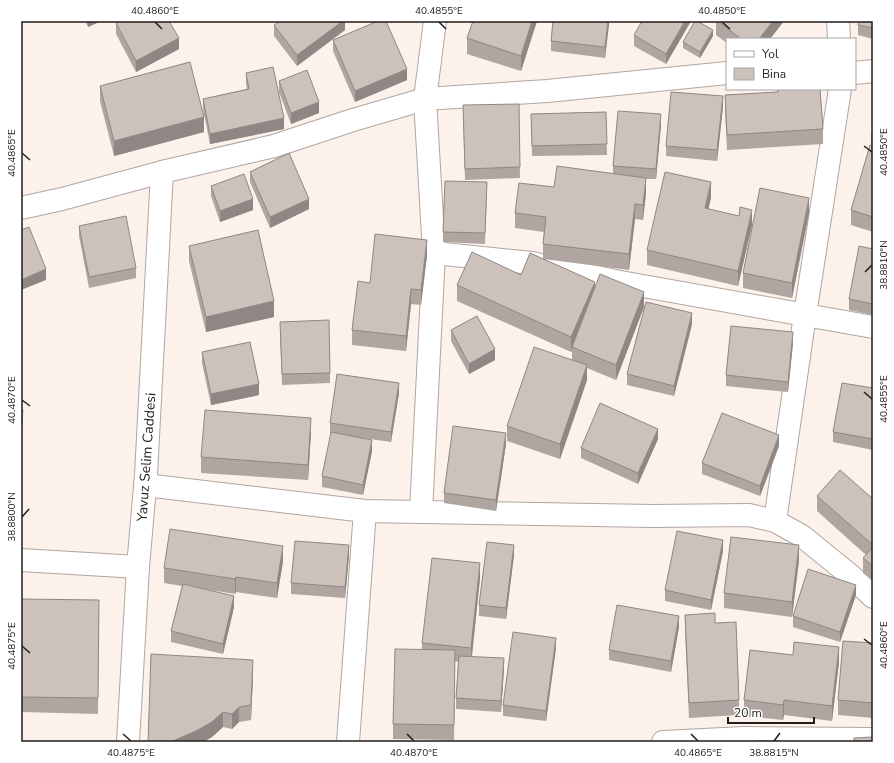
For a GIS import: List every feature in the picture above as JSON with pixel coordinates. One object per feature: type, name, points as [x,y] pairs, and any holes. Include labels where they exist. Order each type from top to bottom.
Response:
[{"type":"street","points":[[421,512],[434,253],[425,100],[435,21]]},
{"type":"street","points":[[838,21],[839,38]]},
{"type":"street","points":[[856,73],[873,71]]},
{"type":"street","points":[[21,208],[62,199],[162,172],[274,146],[353,120],[425,100],[547,92],[726,73]]},
{"type":"street","points":[[775,521],[840,90]]},
{"type":"street","name":"Yavuz Selim Caddesi","points":[[128,742],[138,567],[145,486],[162,172]]},
{"type":"street","points":[[434,253],[532,263],[615,281],[873,327]]},
{"type":"street","points":[[145,486],[365,511],[652,516],[749,515],[775,521],[802,536],[850,575],[873,597]]},
{"type":"street","points":[[348,742],[365,511]]},
{"type":"street","points":[[21,560],[138,567]]},
{"type":"street","points":[[662,742],[873,739]]},
{"type":"building","points":[[120,21],[169,21],[179,38],[136,61],[116,23]]},
{"type":"building","points":[[280,21],[343,21],[297,55],[274,25]]},
{"type":"building","points":[[378,21],[386,21],[407,69],[355,91],[333,40]]},
{"type":"building","points":[[473,21],[532,21],[521,56],[467,38]]},
{"type":"building","points":[[553,21],[608,21],[605,47],[551,41]]},
{"type":"building","points":[[642,21],[685,21],[666,54],[634,35]]},
{"type":"building","points":[[695,21],[713,30],[700,52],[683,42]]},
{"type":"building","points":[[718,21],[773,21],[760,38],[740,38]]},
{"type":"building","points":[[859,21],[873,21],[873,28],[858,25]]},
{"type":"building","points":[[190,62],[204,117],[114,141],[100,86]]},
{"type":"building","points":[[273,67],[284,118],[210,134],[203,99],[249,89],[246,73]]},
{"type":"building","points":[[307,70],[319,102],[291,113],[279,81]]},
{"type":"building","points":[[778,90],[820,90],[823,129],[727,135],[725,95],[778,92]]},
{"type":"building","points":[[671,92],[723,96],[717,150],[666,146]]},
{"type":"building","points":[[519,104],[520,167],[465,169],[463,105]]},
{"type":"building","points":[[618,111],[661,114],[656,169],[613,166]]},
{"type":"building","points":[[606,112],[607,144],[532,146],[531,114]]},
{"type":"building","points":[[870,145],[873,146],[873,217],[851,210]]},
{"type":"building","points":[[289,153],[309,199],[270,217],[250,172]]},
{"type":"building","points":[[557,166],[646,178],[643,205],[635,204],[629,254],[543,244],[546,217],[515,213],[519,183],[554,187]]},
{"type":"building","points":[[665,172],[711,182],[705,208],[739,216],[740,207],[752,210],[738,271],[647,250]]},
{"type":"building","points":[[244,174],[253,199],[220,211],[211,186]]},
{"type":"building","points":[[445,181],[487,182],[485,233],[443,232]]},
{"type":"building","points":[[760,188],[809,198],[792,283],[743,273]]},
{"type":"building","points":[[126,216],[136,268],[89,277],[79,226]]},
{"type":"building","points":[[29,227],[46,269],[21,280],[21,230]]},
{"type":"building","points":[[258,230],[274,301],[206,317],[189,246]]},
{"type":"building","points":[[375,234],[427,240],[421,290],[411,289],[406,336],[352,330],[358,281],[370,283]]},
{"type":"building","points":[[859,246],[873,249],[873,304],[849,299]]},
{"type":"building","points":[[472,252],[521,275],[530,253],[595,282],[571,337],[457,285]]},
{"type":"building","points":[[600,274],[644,292],[616,365],[572,347]]},
{"type":"building","points":[[646,302],[692,313],[674,386],[627,374]]},
{"type":"building","points":[[477,316],[495,349],[469,364],[451,330]]},
{"type":"building","points":[[329,320],[330,373],[282,374],[280,322]]},
{"type":"building","points":[[731,326],[793,332],[788,382],[726,375]]},
{"type":"building","points":[[250,342],[259,384],[211,394],[202,352]]},
{"type":"building","points":[[534,347],[587,365],[560,444],[507,426]]},
{"type":"building","points":[[337,374],[399,383],[391,432],[330,423]]},
{"type":"building","points":[[842,383],[873,388],[873,439],[833,432]]},
{"type":"building","points":[[600,403],[658,429],[638,473],[581,448]]},
{"type":"building","points":[[21,409],[23,410],[21,426]]},
{"type":"building","points":[[205,410],[311,418],[308,465],[201,457]]},
{"type":"building","points":[[722,413],[779,435],[760,486],[702,463]]},
{"type":"building","points":[[453,426],[506,433],[496,500],[444,493]]},
{"type":"building","points":[[331,432],[372,440],[363,485],[322,476]]},
{"type":"building","points":[[840,470],[873,499],[873,545],[817,496]]},
{"type":"building","points":[[170,529],[283,546],[277,583],[236,577],[235,579],[164,568]]},
{"type":"building","points":[[677,531],[723,540],[711,600],[665,590]]},
{"type":"building","points":[[731,537],[799,545],[792,602],[724,593]]},
{"type":"building","points":[[295,541],[349,545],[345,587],[291,583]]},
{"type":"building","points":[[487,542],[514,545],[506,608],[479,605]]},
{"type":"building","points":[[873,547],[873,566],[863,558]]},
{"type":"building","points":[[432,558],[480,563],[471,648],[422,643]]},
{"type":"building","points":[[808,569],[856,585],[840,632],[793,616]]},
{"type":"building","points":[[183,584],[234,596],[223,644],[171,631]]},
{"type":"building","points":[[21,599],[99,600],[98,698],[21,697]]},
{"type":"building","points":[[617,605],[679,616],[671,661],[609,650]]},
{"type":"building","points":[[715,613],[715,623],[736,622],[739,700],[689,703],[685,615]]},
{"type":"building","points":[[513,632],[556,638],[546,711],[503,705]]},
{"type":"building","points":[[843,641],[873,643],[873,703],[838,700]]},
{"type":"building","points":[[794,642],[839,647],[832,706],[784,700],[783,705],[744,700],[750,650],[793,655]]},
{"type":"building","points":[[395,649],[455,650],[454,725],[393,724]]},
{"type":"building","points":[[151,654],[253,660],[251,705],[239,707],[232,714],[223,712],[212,722],[173,741],[148,742]]},
{"type":"building","points":[[459,656],[504,658],[501,701],[456,698]]},
{"type":"building","points":[[873,737],[873,742],[854,742],[854,738]]},
{"type":"building","points":[[778,741],[778,742],[757,742]]}]
